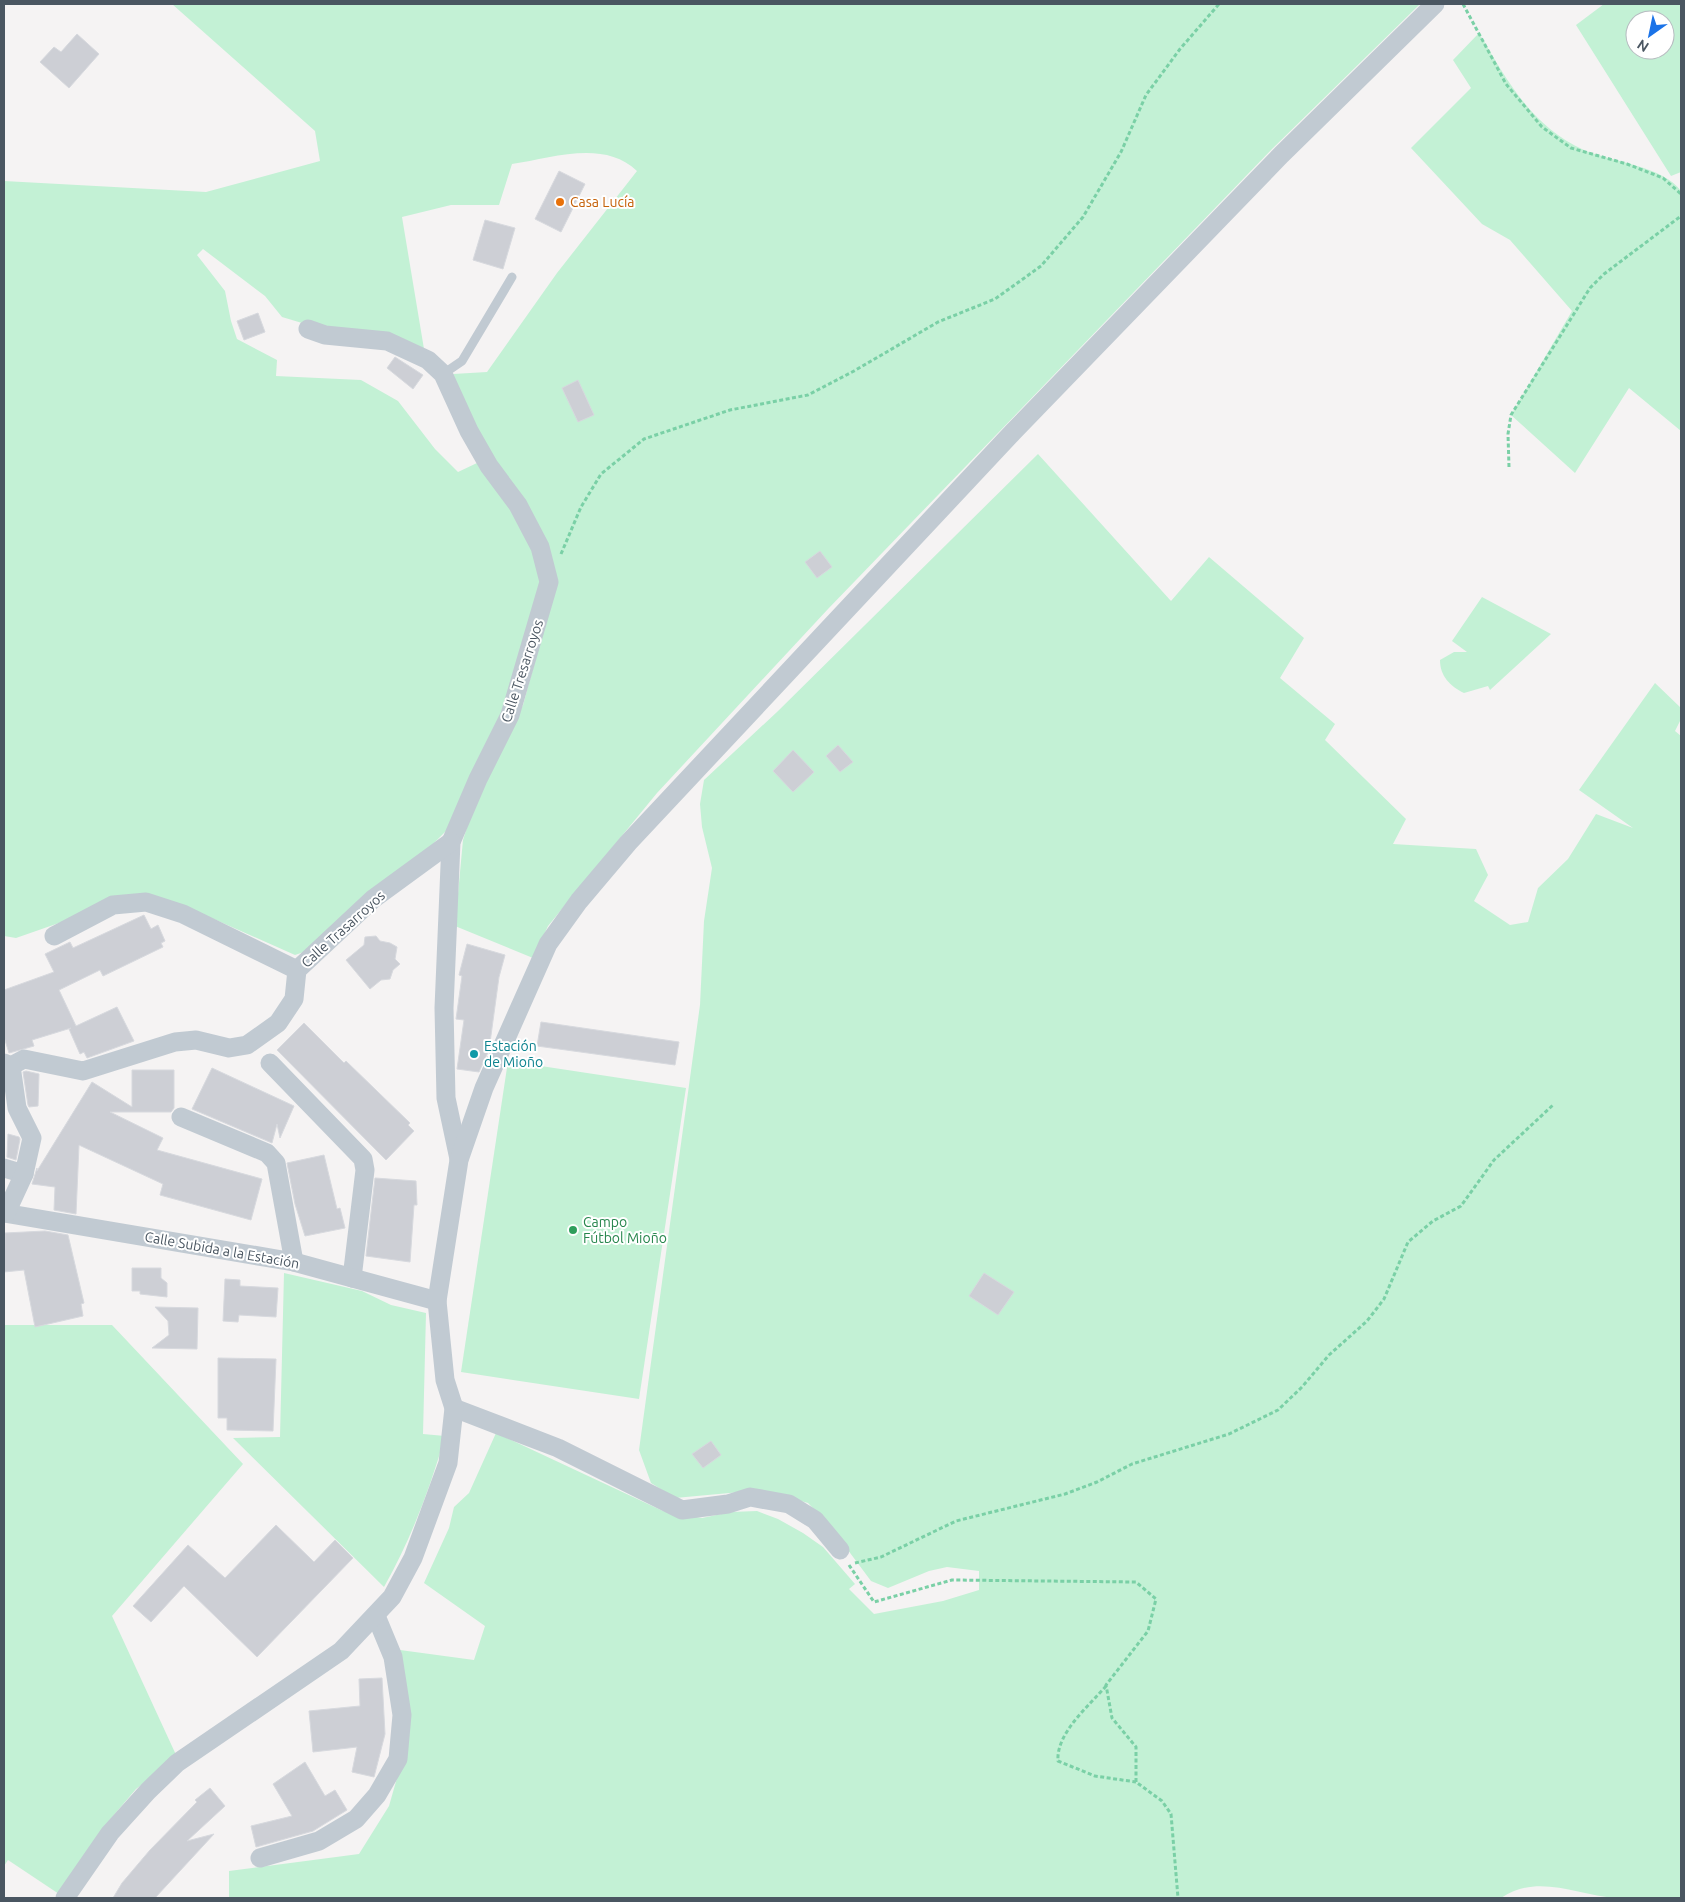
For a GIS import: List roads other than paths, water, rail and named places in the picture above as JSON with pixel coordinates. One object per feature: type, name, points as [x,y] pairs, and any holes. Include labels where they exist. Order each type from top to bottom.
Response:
[{"type":"street","points":[[65,1898],[110,1833],[148,1791],[177,1763],[341,1651],[392,1598],[416,1550],[448,1463],[454,1408],[446,1380],[437,1301],[459,1160],[484,1088],[548,944],[578,901],[628,843],[1013,432],[1281,155],[1435,4]]},
{"type":"street","points":[[308,328],[324,335],[387,341],[428,360],[444,374]]},
{"type":"street","name":"Calle Tresarroyos","points":[[444,374],[474,440],[489,466],[518,505],[540,547],[549,582],[510,715],[478,779],[451,842],[444,1008],[445,1071],[446,1098],[459,1160]]},
{"type":"street","name":"Calle Trasarroyos","points":[[8,1064],[24,1059],[83,1072],[175,1042],[196,1040],[229,1048],[247,1045],[278,1023],[294,999],[298,970],[373,899],[451,842]]},
{"type":"street","points":[[54,936],[113,905],[146,902],[184,914],[298,970]]},
{"type":"street","points":[[270,1063],[363,1159],[365,1170],[352,1278]]},
{"type":"street","points":[[5,1213],[24,1174],[32,1138],[17,1108],[8,1064]]},
{"type":"street","points":[[181,1116],[267,1153],[276,1163],[294,1262]]},
{"type":"street","points":[[4,1168],[24,1174]]},
{"type":"street","name":"Calle Subida a la Estación","points":[[5,1213],[294,1262],[437,1301]]},
{"type":"street","points":[[454,1408],[558,1448],[682,1510],[728,1504],[750,1497],[789,1504],[815,1520],[844,1557]]},
{"type":"street","points":[[260,1858],[319,1841],[356,1819],[377,1795],[398,1759],[402,1715],[393,1657],[376,1616]]},
{"type":"lane","points":[[444,374],[462,361],[512,277]]},
{"type":"place","name":"Casa Lucía","points":[[560,202]]},
{"type":"place","name":"Estación de Mioño","points":[[474,1054]]},
{"type":"place","name":"Campo Fútbol Mioño","points":[[573,1230]]}]
